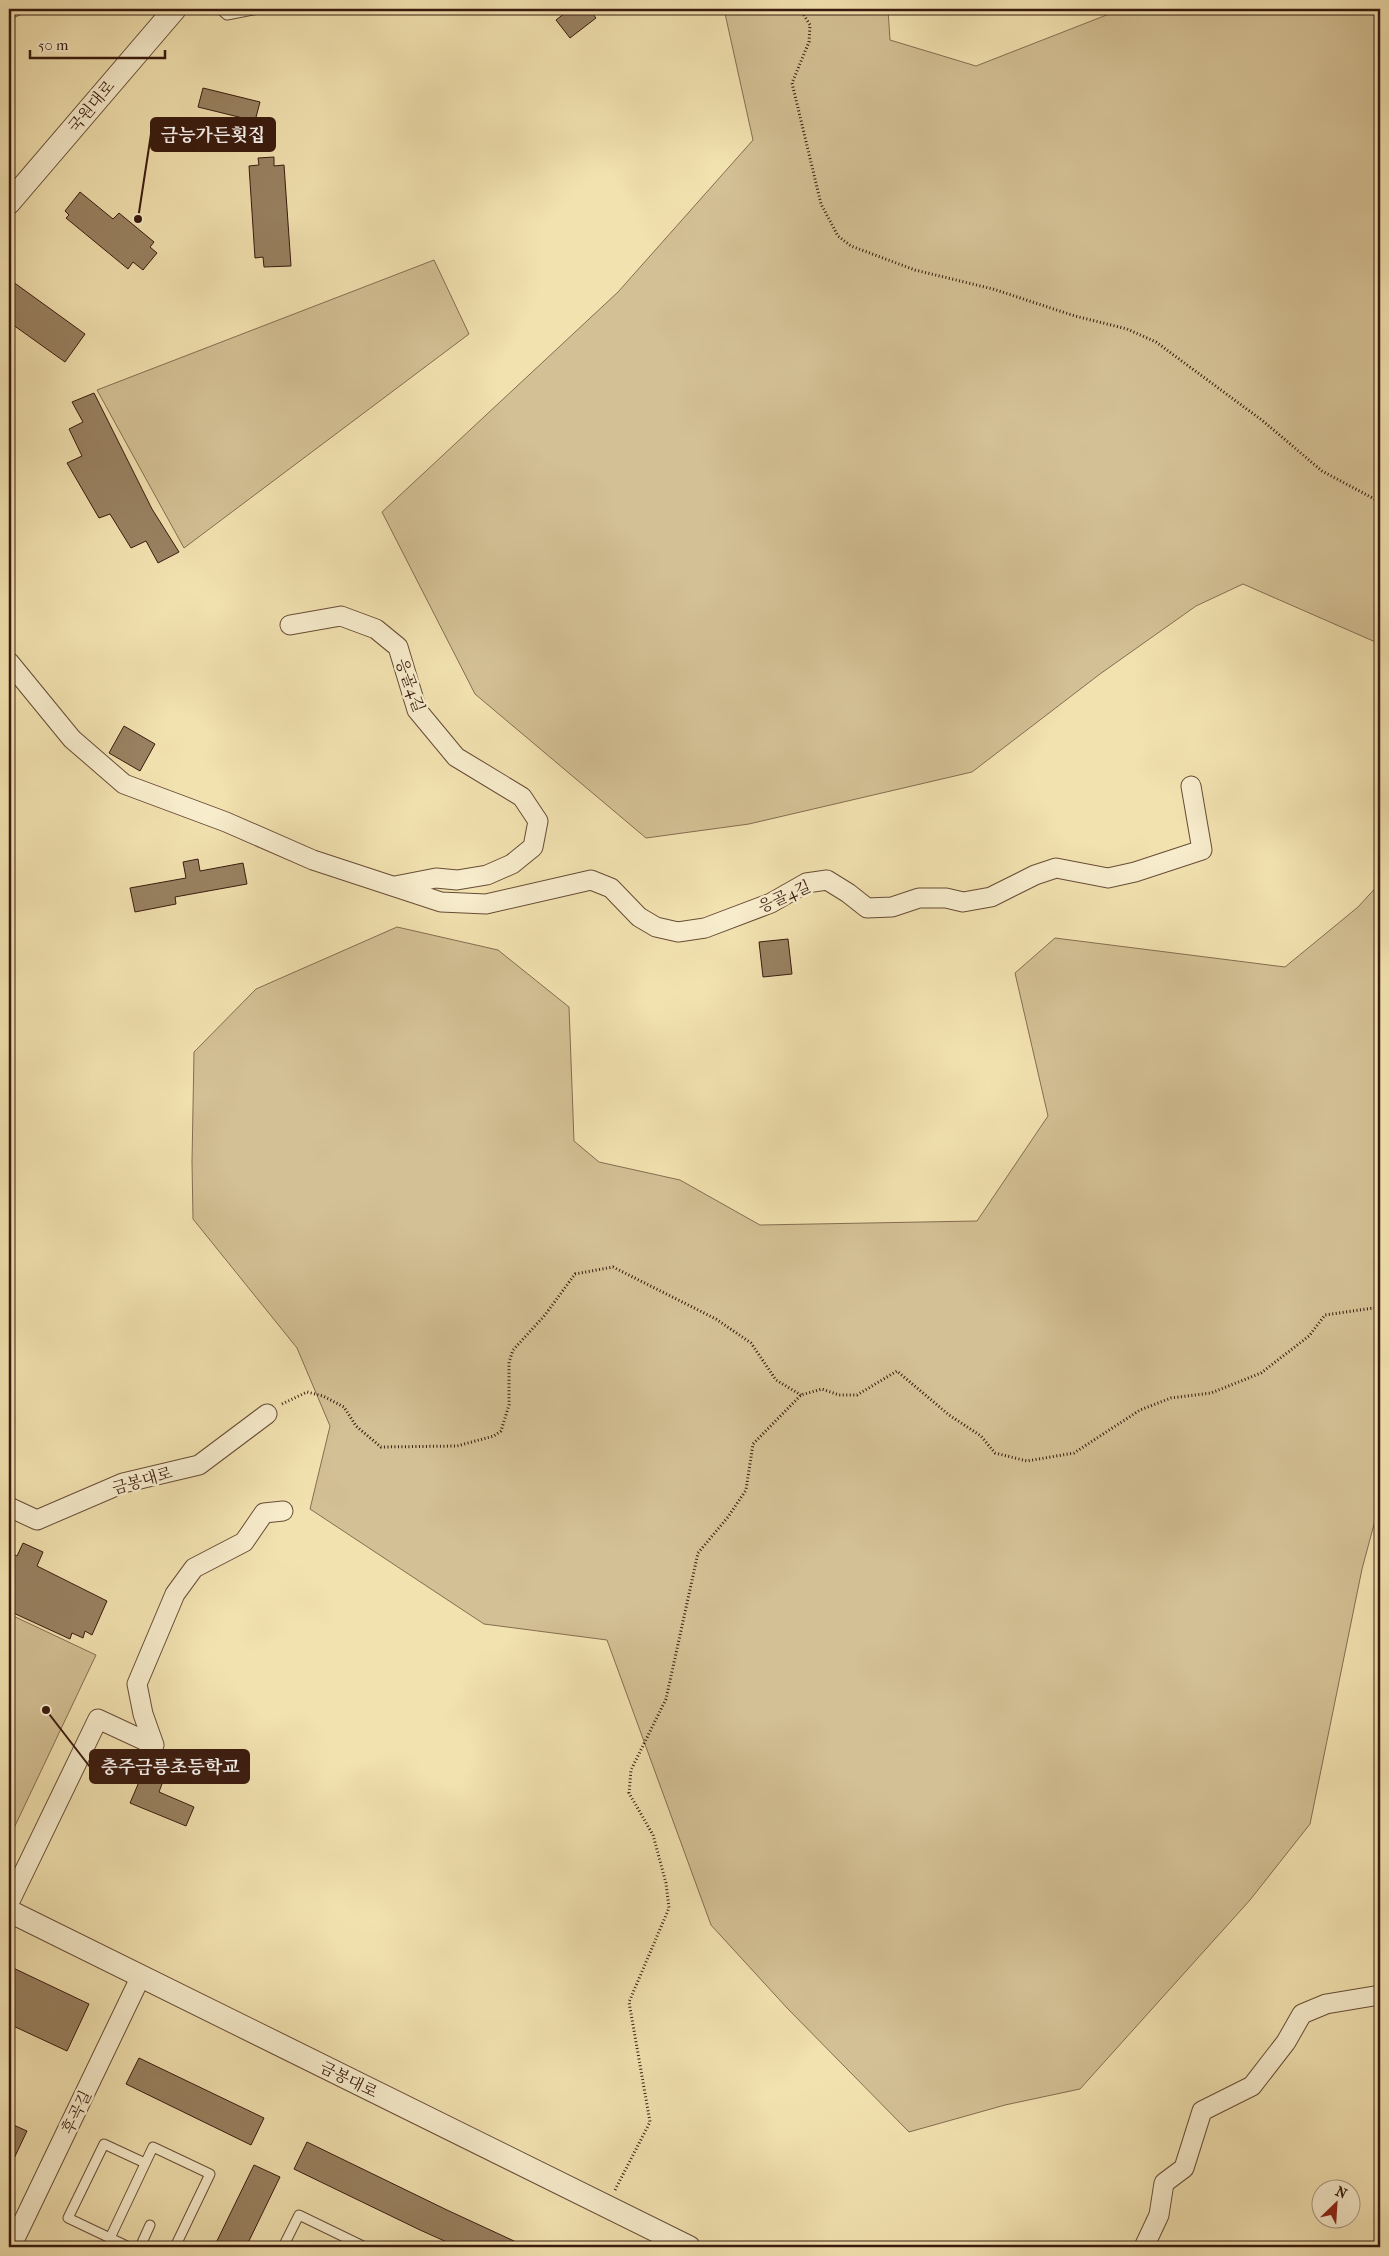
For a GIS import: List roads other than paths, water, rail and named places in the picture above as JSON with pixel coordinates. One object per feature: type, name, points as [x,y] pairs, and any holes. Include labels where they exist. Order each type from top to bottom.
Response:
[{"type":"street","name":"국원대로","points":[[9,203],[175,9]]},
{"type":"street","name":"응골4길","points":[[290,625],[341,616],[376,629],[398,647],[417,710],[451,752],[463,762],[522,797],[538,821],[533,847],[512,864],[487,875],[457,880],[436,878],[394,886]]},
{"type":"street","name":"응골4길","points":[[9,662],[72,739],[124,784],[226,822],[313,860],[441,902],[486,904],[591,880],[611,888],[639,917],[656,927],[678,932],[705,928],[771,903],[806,883],[827,880],[867,908],[892,907],[919,898],[946,898],[963,902],[991,897],[1035,875],[1056,868],[1108,878],[1152,867],[1202,850],[1191,786]]},
{"type":"street","name":"금봉대로","points":[[9,1507],[37,1520],[123,1483],[199,1465],[267,1414]]},
{"type":"street","points":[[9,1903],[98,1719],[154,1745],[143,1714],[137,1684],[175,1594],[194,1568],[244,1542],[264,1513],[283,1512]]},
{"type":"street","name":"금봉대로","points":[[9,1911],[689,2247]]},
{"type":"street","name":"후곡길","points":[[11,2247],[141,1976]]},
{"type":"street","points":[[1144,2247],[1160,2215],[1164,2183],[1184,2168],[1202,2112],[1252,2086],[1286,2042],[1302,2014],[1326,2004],[1380,1995]]},
{"type":"lane","points":[[220,9],[227,15],[258,9]]},
{"type":"lane","points":[[129,2247],[68,2218],[104,2144],[145,2163]]},
{"type":"lane","points":[[110,2238],[153,2147],[210,2174],[175,2247]]},
{"type":"lane","points":[[287,2246],[299,2216],[365,2247]]},
{"type":"lane","points":[[140,2247],[150,2225]]},
{"type":"place","name":"금능가든횟집","points":[[138,219]]},
{"type":"place","name":"충주금릉초등학교","points":[[46,1710]]}]
